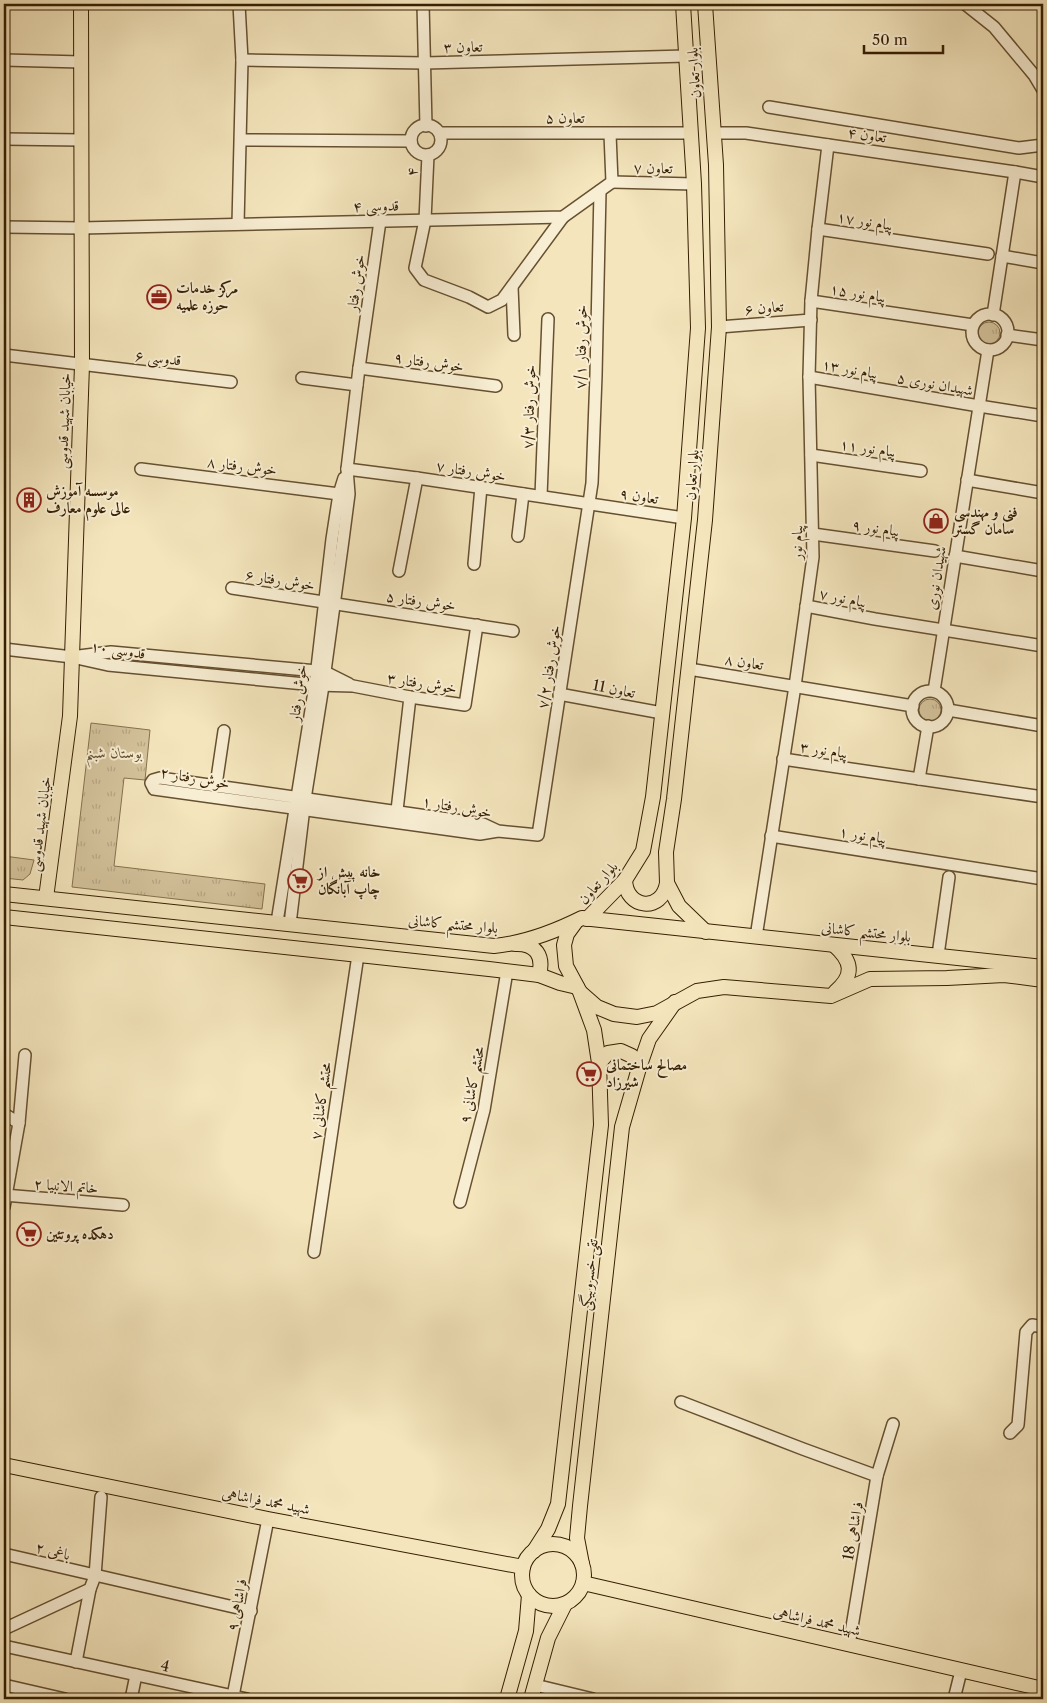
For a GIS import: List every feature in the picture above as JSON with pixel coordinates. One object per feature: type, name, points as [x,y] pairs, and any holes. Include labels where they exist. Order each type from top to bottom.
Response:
[{"type":"main road","name":"خیابان شهید قدوسی","points":[[46,898],[70,716],[82,365],[81,4]]},
{"type":"main road","name":"بلوار تعاون","points":[[585,919],[625,880],[643,851],[654,797],[684,518],[698,328],[694,184],[683,4]]},
{"type":"main road","name":"بلوار تعاون","points":[[705,4],[714,133],[719,327],[705,520],[674,799],[666,852],[667,883],[679,906],[706,932]]},
{"type":"main road","points":[[691,133],[714,133]]},
{"type":"main road","points":[[625,880],[628,893],[638,902],[644,904],[658,901],[666,890],[667,883]]},
{"type":"main road","name":"بلوار محتشم کاشانی","points":[[4,894],[494,946],[514,944],[557,931],[585,919],[1043,967]]},
{"type":"main road","points":[[4,917],[539,975],[579,990],[597,1007],[614,1014],[637,1017],[657,1013],[696,991],[724,988],[831,996],[870,979],[1004,975],[1043,980]]},
{"type":"main road","name":"تقی خسروبیگی","points":[[534,1551],[548,1529],[558,1504],[601,1125],[599,1063],[594,1030],[579,990],[566,966],[564,945],[567,934],[572,926],[585,919]]},
{"type":"main road","points":[[514,944],[524,943],[533,948],[539,956],[542,966],[539,975]]},
{"type":"main road","points":[[831,996],[843,985],[849,976],[849,966],[846,958],[834,945]]},
{"type":"main road","points":[[943,956],[956,964],[957,968],[954,974],[946,978]]},
{"type":"main road","name":"تقی خسروبیگی","points":[[582,1564],[577,1538],[579,1514],[622,1127],[649,1038],[675,1002]]},
{"type":"main road","points":[[599,1063],[608,1053],[621,1051],[632,1056],[639,1068]]},
{"type":"main road","name":"شهید محمد فراشاهی","points":[[4,1465],[268,1519],[523,1567]]},
{"type":"main road","points":[[551,1544],[561,1545],[570,1549],[582,1564],[584,1573],[580,1592],[565,1604],[545,1606],[536,1602],[524,1586],[522,1577],[523,1567],[527,1558],[542,1546],[551,1544]]},
{"type":"main road","name":"شهید محمد فراشاهی","points":[[583,1583],[1043,1689]]},
{"type":"main road","points":[[507,1699],[526,1631],[529,1595]]},
{"type":"main road","points":[[531,1699],[548,1638],[565,1604]]},
{"type":"street","points":[[238,224],[242,60],[239,4]]},
{"type":"street","points":[[423,4],[426,126]]},
{"type":"street","points":[[965,4],[994,27],[1034,75],[1043,90]]},
{"type":"street","name":"تعاون ۳","points":[[242,60],[425,63],[686,56]]},
{"type":"street","points":[[4,60],[81,62]]},
{"type":"street","points":[[769,107],[1019,148],[1043,145]]},
{"type":"street","points":[[421,125],[431,126],[440,132],[442,142],[440,147],[432,154],[418,153],[412,146],[413,131],[421,125]]},
{"type":"street","name":"تعاون ۵","points":[[440,132],[691,133]]},
{"type":"street","name":"تعاون ۴","points":[[714,133],[746,133],[1043,177]]},
{"type":"street","points":[[514,335],[512,287],[563,217],[612,182],[610,134]]},
{"type":"street","points":[[4,139],[81,140]]},
{"type":"street","points":[[241,140],[411,141]]},
{"type":"street","name":"پیام نور","points":[[756,937],[813,557],[809,377],[811,301],[828,145]]},
{"type":"street","name":"۴","points":[[428,155],[425,220],[415,268],[424,280],[488,307],[502,300],[512,287]]},
{"type":"street","points":[[993,315],[1015,172]]},
{"type":"street","name":"تعاون ۷","points":[[612,182],[694,184]]},
{"type":"street","name":"خوش رفتار ۷/۱","points":[[589,504],[592,483],[596,376],[600,191]]},
{"type":"street","name":"قدوسی ۴","points":[[4,227],[81,228],[563,217]]},
{"type":"street","name":"خوش رفتار","points":[[329,603],[332,539],[339,494],[347,469],[380,221]]},
{"type":"street","name":"پیام نور ۱۷","points":[[818,229],[988,254]]},
{"type":"street","points":[[1002,256],[1043,263]]},
{"type":"street","name":"پیام نور ۱۵","points":[[811,301],[973,325]]},
{"type":"street","points":[[993,315],[1003,320],[1006,325],[1007,335],[1005,342],[1001,346],[988,350],[979,347],[972,337],[973,325],[981,316],[993,315]]},
{"type":"street","name":"خوش رفتار ۷/۳","points":[[541,496],[548,319]]},
{"type":"street","name":"تعاون ۶","points":[[719,327],[811,320]]},
{"type":"street","points":[[1007,335],[1043,340]]},
{"type":"street","name":"شهیدان نوری","points":[[934,692],[988,350]]},
{"type":"street","name":"قدوسی ۶","points":[[4,355],[231,382]]},
{"type":"street","name":"خوش رفتار ۹","points":[[359,368],[496,386]]},
{"type":"street","name":"پیام نور ۱۳","points":[[809,377],[886,390]]},
{"type":"street","points":[[302,378],[357,385]]},
{"type":"street","name":"شهیدان نوری ۵","points":[[886,390],[1043,416]]},
{"type":"street","name":"پیام نور ۱۱","points":[[811,455],[921,471]]},
{"type":"street","name":"خوش رفتار ۸","points":[[141,469],[339,494]]},
{"type":"street","name":"خوش رفتار ۷","points":[[347,469],[589,504]]},
{"type":"street","name":"خوش رفتار","points":[[284,923],[319,685],[329,603],[349,494],[347,469]]},
{"type":"street","points":[[399,571],[417,478]]},
{"type":"street","points":[[967,480],[1043,493]]},
{"type":"street","points":[[474,564],[481,487]]},
{"type":"street","points":[[518,536],[523,494]]},
{"type":"street","name":"تعاون ۹","points":[[589,504],[684,518]]},
{"type":"street","name":"خوش رفتار ۷/۲","points":[[538,835],[589,504]]},
{"type":"street","name":"پیام نور ۹","points":[[813,534],[935,551]]},
{"type":"street","points":[[955,556],[1043,571]]},
{"type":"street","name":"خوش رفتار ۶","points":[[232,588],[329,603]]},
{"type":"street","name":"خوش رفتار ۵","points":[[329,603],[513,631]]},
{"type":"street","name":"پیام نور ۷","points":[[806,606],[1038,646]]},
{"type":"street","name":"خوش رفتار ۳","points":[[354,686],[465,705],[477,625]]},
{"type":"street","points":[[4,648],[72,658]]},
{"type":"street","name":"قدوسی ۱۰","points":[[72,658],[111,652],[320,671],[354,686]]},
{"type":"street","name":"قدوسی ۱۰","points":[[72,658],[108,665],[319,685],[354,686]]},
{"type":"street","name":"تعاون ۸","points":[[689,668],[913,706]]},
{"type":"street","points":[[934,692],[943,697],[948,710],[942,723],[937,726],[928,726],[916,719],[913,714],[913,706],[917,697],[922,693],[934,692]]},
{"type":"street","name":"تعاون 11","points":[[560,694],[662,713]]},
{"type":"street","points":[[396,817],[410,697]]},
{"type":"street","points":[[948,710],[1043,726]]},
{"type":"street","points":[[920,779],[928,726]]},
{"type":"street","points":[[216,785],[224,731]]},
{"type":"street","name":"پیام نور ۳","points":[[783,760],[1043,797]]},
{"type":"street","name":"خوش رفتار ۲","points":[[160,778],[216,785],[300,804],[154,789],[151,783],[153,780],[160,778]]},
{"type":"street","name":"خوش رفتار ۱","points":[[300,804],[396,817],[480,834],[498,831],[538,835]]},
{"type":"street","name":"پیام نور ۱","points":[[771,836],[1043,879]]},
{"type":"street","points":[[943,956],[949,877]]},
{"type":"street","name":"محتشم کاشانی ۷","points":[[314,1252],[358,955]]},
{"type":"street","name":"محتشم کاشانی ۹","points":[[460,1202],[484,1110],[507,972]]},
{"type":"street","points":[[5,1200],[18,1123],[25,1055]]},
{"type":"street","points":[[4,1114],[18,1123]]},
{"type":"street","name":"خاتم الانبیا ۲","points":[[5,1200],[123,1205]]},
{"type":"street","points":[[1010,1433],[1018,1425],[1026,1332],[1032,1325],[1043,1327]]},
{"type":"street","points":[[681,1402],[877,1476]]},
{"type":"street","name":"فراشاهی 18","points":[[849,1645],[877,1476],[892,1424]]},
{"type":"street","points":[[76,1662],[90,1589],[95,1576],[100,1496]]},
{"type":"street","name":"فراشاهی ۹","points":[[233,1696],[268,1519]]},
{"type":"street","name":"باغی ۲","points":[[4,1554],[251,1611]]},
{"type":"street","points":[[4,1629],[90,1589]]},
{"type":"street","name":"4","points":[[4,1646],[247,1699]]},
{"type":"street","points":[[954,1699],[961,1671]]},
{"type":"street","points":[[131,1699],[136,1675]]},
{"type":"street","points":[[535,1685],[593,1699]]},
{"type":"street","points":[[4,1686],[65,1699]]},
{"type":"green space","points":[[989,322],[997,325],[1000,333],[997,341],[989,344],[981,341],[978,333],[981,325]]},
{"type":"green space","points":[[930,699],[938,702],[941,710],[938,718],[930,721],[922,718],[919,710],[922,702]]},
{"type":"green space","name":"بوستان شبنم","points":[[91,723],[150,730],[145,780],[124,778],[114,866],[265,884],[262,909],[72,887]]},
{"type":"green space","points":[[4,856],[34,860],[30,874],[23,880],[4,878]]},
{"type":"place","name":"مرکز خدمات حوزه علمیه","points":[[159,297]]},
{"type":"place","name":"موسسه آموزش عالی علوم معارف","points":[[29,500]]},
{"type":"place","name":"فنی و مهندسی سامان گستر","points":[[936,521]]},
{"type":"place","name":"خانه پیش از چاپ آبانگان","points":[[300,881]]},
{"type":"place","name":"مصالح ساختمانی شیرزاد","points":[[589,1074]]},
{"type":"place","name":"دهکده پروتئین","points":[[29,1234]]}]
